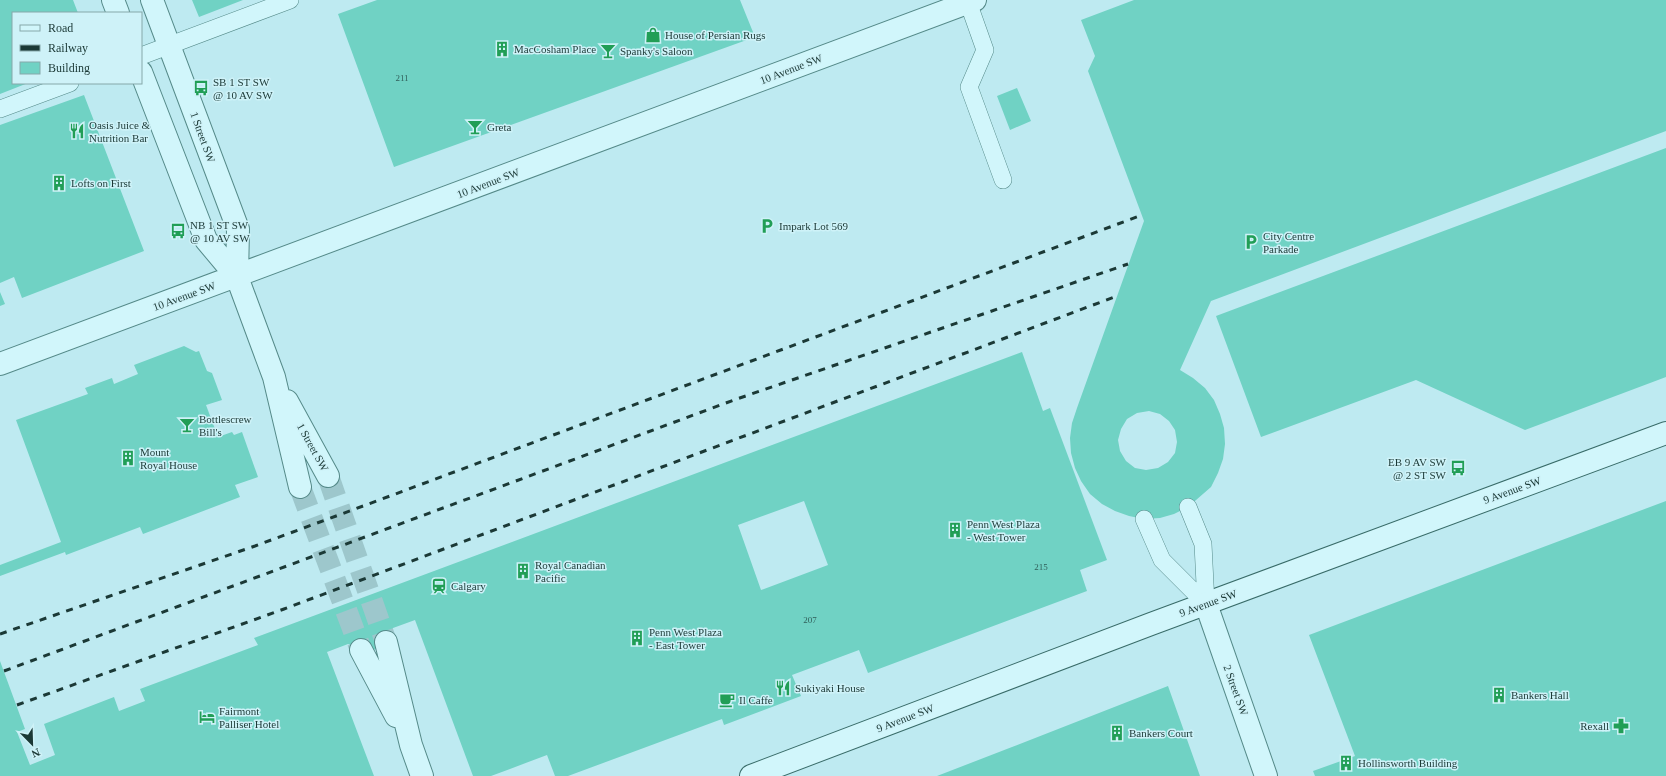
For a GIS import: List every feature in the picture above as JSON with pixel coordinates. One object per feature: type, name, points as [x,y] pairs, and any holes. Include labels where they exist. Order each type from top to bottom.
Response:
[{"type":"street","points":[[113,0],[118,12]]},
{"type":"street","name":"1 Street SW","points":[[152,0],[238,229],[237,277]]},
{"type":"street","name":"10 Avenue SW","points":[[0,364],[237,277],[970,1]]},
{"type":"street","name":"1 Street SW","points":[[142,75],[206,240],[237,277],[274,377],[300,487]]},
{"type":"street","name":"1 Street SW","points":[[274,377],[328,476]]},
{"type":"street","name":"9 Avenue SW","points":[[751,776],[1666,432]]},
{"type":"street","name":"2 Street SW","points":[[1206,604],[1266,776]]},
{"type":"street","points":[[386,642],[411,745],[422,776]]},
{"type":"street","points":[[361,650],[411,745]]},
{"type":"lane","points":[[142,56],[290,0]]},
{"type":"lane","points":[[970,1],[985,50],[969,87],[1003,180]]},
{"type":"lane","points":[[0,109],[67,84]]},
{"type":"lane","points":[[1188,507],[1203,544],[1206,604]]},
{"type":"lane","points":[[1144,519],[1162,560],[1206,604]]},
{"type":"building","points":[[0,0],[73,0],[78,12],[12,12],[12,84],[25,84],[0,94]]},
{"type":"building","points":[[192,0],[243,0],[199,17]]},
{"type":"building","points":[[377,0],[740,0],[755,37],[394,167],[338,14]]},
{"type":"building","name":"City Centre Parkade","points":[[1134,0],[1666,0],[1666,131],[1211,301],[1180,370],[1205,388],[1214,400],[1224,428],[1225,444],[1223,459],[1211,487],[1188,507],[1174,514],[1160,518],[1144,519],[1115,511],[1102,504],[1090,494],[1081,481],[1075,468],[1071,453],[1070,438],[1072,423],[1144,221],[1088,71],[1095,56],[1081,20]],"holes":[[[1149,411],[1160,414],[1169,421],[1175,430],[1177,442],[1175,453],[1168,462],[1158,468],[1146,470],[1135,468],[1126,461],[1120,451],[1118,440],[1121,429],[1127,419],[1137,413]]]},
{"type":"building","points":[[1017,88],[1031,121],[1010,130],[997,96]]},
{"type":"building","name":"Lofts on First","points":[[84,95],[144,251],[22,298],[14,277],[0,283],[0,125]]},
{"type":"building","points":[[1666,148],[1666,377],[1525,430],[1416,380],[1261,437],[1216,316]]},
{"type":"building","points":[[0,292],[5,304],[0,306]]},
{"type":"building","name":"Mount Royal House","points":[[184,346],[196,352],[199,351],[207,371],[212,373],[222,400],[206,405],[218,437],[232,432],[234,435],[242,432],[258,477],[235,485],[240,497],[143,534],[140,527],[66,555],[65,552],[0,576],[0,565],[61,542],[16,420],[88,394],[85,388],[112,378],[114,384],[138,374],[134,365]]},
{"type":"building","points":[[1022,352],[1043,411],[1050,408],[1107,560],[1080,570],[1087,591],[868,673],[859,650],[792,675],[801,696],[724,725],[722,719],[568,776],[555,776],[547,755],[491,776],[473,776],[415,620],[393,628],[390,637],[377,649],[367,651],[348,644],[327,652],[374,776],[0,776],[0,661],[25,729],[17,732],[30,765],[55,755],[44,724],[114,697],[119,711],[145,701],[140,689],[258,645],[254,638]],"holes":[[[804,501],[828,565],[761,590],[738,525]]]},
{"type":"building","name":"Bankers Hall","points":[[1666,501],[1666,776],[1315,776],[1313,771],[1355,756],[1309,635]]},
{"type":"building","name":"Bankers Court","points":[[1168,686],[1200,776],[937,776],[1012,747]]},
{"type":"tunnel","points":[[328,476],[386,642]]},
{"type":"tunnel","points":[[300,487],[361,650]]},
{"type":"railway","points":[[0,634],[255,546],[1142,215]]},
{"type":"railway","points":[[4,671],[734,400],[1128,264]]},
{"type":"railway","points":[[17,705],[284,609],[1117,296]]},
{"type":"place","name":"House of Persian Rugs","points":[[653,35]]},
{"type":"place","name":"MacCosham Place","points":[[502,49]]},
{"type":"place","name":"Spanky's Saloon","points":[[608,51]]},
{"type":"place","name":"SB 1 ST SW @ 10 AV SW","points":[[201,88]]},
{"type":"place","name":"Greta","points":[[475,127]]},
{"type":"place","name":"Oasis Juice & Nutrition Bar","points":[[77,131]]},
{"type":"place","name":"Lofts on First","points":[[59,183]]},
{"type":"place","name":"Impark Lot 569","points":[[767,226]]},
{"type":"place","name":"NB 1 ST SW @ 10 AV SW","points":[[178,231]]},
{"type":"place","name":"City Centre Parkade","points":[[1251,242]]},
{"type":"place","name":"Bottlescrew Bill's","points":[[187,425]]},
{"type":"place","name":"Mount Royal House","points":[[128,458]]},
{"type":"place","name":"EB 9 AV SW @ 2 ST SW","points":[[1458,468]]},
{"type":"place","name":"Penn West Plaza - West Tower","points":[[955,530]]},
{"type":"place","name":"Royal Canadian Pacific","points":[[523,571]]},
{"type":"place","name":"Calgary","points":[[439,586]]},
{"type":"place","name":"Penn West Plaza - East Tower","points":[[637,638]]},
{"type":"place","name":"Sukiyaki House","points":[[783,688]]},
{"type":"place","name":"Bankers Hall","points":[[1499,695]]},
{"type":"place","name":"Il Caffe","points":[[727,700]]},
{"type":"place","name":"Fairmont Palliser Hotel","points":[[207,717]]},
{"type":"place","name":"Rexall","points":[[1621,726]]},
{"type":"place","name":"Bankers Court","points":[[1117,733]]},
{"type":"place","name":"Hollinsworth Building","points":[[1346,763]]}]
